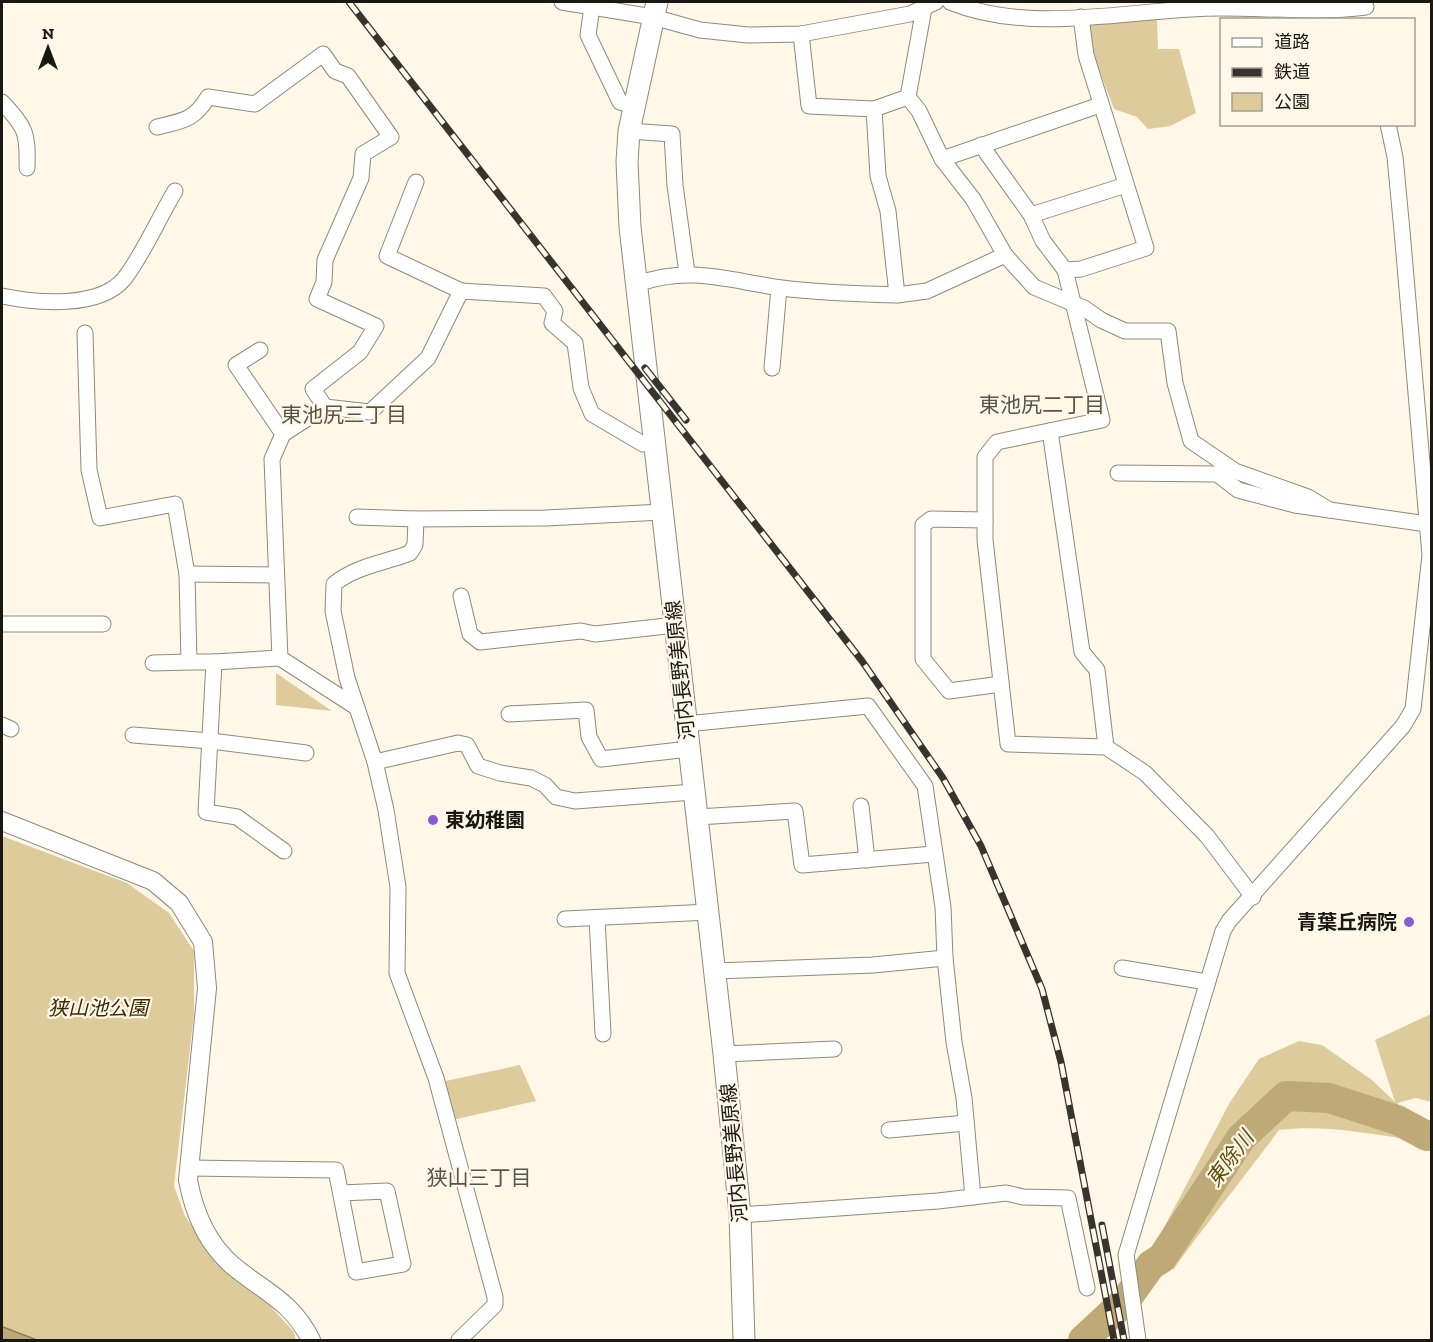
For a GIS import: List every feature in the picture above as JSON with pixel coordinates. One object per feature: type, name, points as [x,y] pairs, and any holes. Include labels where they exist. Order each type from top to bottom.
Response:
[{"type":"main road","name":"河内長野美原線","points":[[655,9],[629,131],[627,162],[630,216],[724,1054],[740,1215],[744,1341]]},
{"type":"street","points":[[562,2],[592,7],[655,9],[700,30],[738,34],[801,33],[910,14],[930,5]]},
{"type":"street","points":[[950,2],[1012,16],[1049,19],[1220,8],[1298,11],[1366,9]]},
{"type":"street","points":[[908,97],[930,5]]},
{"type":"street","points":[[592,7],[588,35],[620,102],[634,106]]},
{"type":"street","points":[[1065,270],[1092,266],[1146,248],[1086,55],[1082,17]]},
{"type":"street","points":[[801,33],[809,106],[874,109],[908,97]]},
{"type":"street","points":[[157,128],[179,124],[202,107],[208,97],[255,104],[323,54],[335,70],[348,76],[391,137],[363,154],[361,178],[325,260],[324,282],[317,298],[376,326],[360,352],[313,390],[325,407]]},
{"type":"street","points":[[908,97],[919,111],[942,159],[973,199],[1005,255],[1034,287],[1073,303],[1125,332],[1168,331],[1175,383],[1191,441],[1235,471],[1308,496],[1329,510]]},
{"type":"street","points":[[2,102],[22,124],[28,141],[27,168]]},
{"type":"street","points":[[942,159],[1100,105]]},
{"type":"street","points":[[874,109],[878,176],[888,211],[897,295]]},
{"type":"street","points":[[1138,1341],[1127,1278],[1126,1255],[1223,931],[1229,921],[1253,897],[1402,726],[1413,709],[1431,562],[1395,157],[1388,126]]},
{"type":"street","points":[[629,131],[672,134],[675,185],[687,273]]},
{"type":"street","points":[[981,146],[1031,215],[1043,240],[1065,270],[1102,420],[997,442],[985,457],[985,520],[1008,744],[1106,747],[1145,773],[1207,836],[1253,897]]},
{"type":"street","points":[[416,183],[387,256],[461,291],[544,296],[555,311],[552,323],[575,343],[581,388],[592,414],[643,444],[655,443]]},
{"type":"street","points":[[1031,215],[1126,186]]},
{"type":"street","points":[[2,296],[77,301],[99,297],[123,280],[175,191]]},
{"type":"street","points":[[637,284],[687,273],[817,292],[897,295],[927,291],[1005,255]]},
{"type":"street","points":[[772,368],[779,288]]},
{"type":"street","points":[[280,658],[272,459],[283,434],[325,407],[370,412],[428,358],[461,291]]},
{"type":"street","points":[[85,333],[89,470],[100,518],[175,504],[187,574],[189,662]]},
{"type":"street","points":[[260,350],[237,365],[283,434]]},
{"type":"street","points":[[1050,431],[1082,652],[1097,670],[1106,747]]},
{"type":"street","points":[[1118,473],[1217,474],[1238,490],[1295,506],[1427,524]]},
{"type":"street","points":[[357,517],[546,518],[662,512]]},
{"type":"street","points":[[416,519],[415,545],[410,553],[367,566],[343,577],[334,585],[333,611],[347,678],[375,762],[386,810],[398,886],[397,973],[436,1078],[495,1297],[495,1305],[488,1314],[459,1341]]},
{"type":"street","points":[[985,520],[931,519],[923,525],[923,659],[949,691],[1001,684]]},
{"type":"street","points":[[187,574],[276,575]]},
{"type":"street","points":[[461,596],[470,634],[480,642],[581,631],[595,634],[675,625]]},
{"type":"street","points":[[2,624],[103,624]]},
{"type":"street","points":[[153,663],[280,658],[356,707]]},
{"type":"street","points":[[214,662],[206,812],[237,817],[284,850]]},
{"type":"street","points":[[686,724],[868,706],[926,786],[943,907],[945,958],[973,1197]]},
{"type":"street","points":[[509,714],[586,710],[589,737],[601,759],[689,749]]},
{"type":"street","points":[[133,735],[211,741],[306,753]]},
{"type":"street","points":[[375,762],[458,743],[467,745],[478,766],[500,774],[531,778],[545,785],[556,797],[575,801],[694,792]]},
{"type":"street","points":[[861,806],[867,860]]},
{"type":"street","points":[[697,817],[795,811],[802,865],[934,854]]},
{"type":"street","points":[[2,821],[153,880],[179,903],[203,942],[207,988],[190,1168],[192,1203],[214,1245],[232,1264],[268,1290],[300,1319],[311,1341]]},
{"type":"street","points":[[565,919],[709,912]]},
{"type":"street","points":[[597,918],[603,1034]]},
{"type":"street","points":[[715,972],[873,965],[945,958]]},
{"type":"street","points":[[1122,968],[1207,982]]},
{"type":"street","points":[[724,1054],[834,1049]]},
{"type":"street","points":[[889,1130],[966,1123]]},
{"type":"street","points":[[190,1168],[336,1170],[356,1272],[403,1264],[387,1191],[341,1193]]},
{"type":"street","points":[[740,1215],[1006,1193],[1023,1197],[1068,1197],[1087,1288]]},
{"type":"green space","points":[[1157,20],[1158,49],[1179,49],[1196,113],[1170,126],[1148,129],[1137,117],[1114,109],[1090,46],[1088,22]]},
{"type":"green space","points":[[276,673],[332,711],[276,705]]},
{"type":"green space","name":"狭山池公園","points":[[2,836],[127,883],[169,913],[194,951],[194,1014],[174,1186],[185,1216],[216,1264],[264,1299],[294,1332],[296,1340],[2,1340]]},
{"type":"green space","points":[[1431,1014],[1431,1102],[1416,1098],[1397,1103],[1413,1117],[1400,1138],[1324,1129],[1279,1130],[1173,1270],[1160,1235],[1230,1102],[1259,1059],[1299,1041],[1322,1045],[1372,1080],[1395,1102],[1375,1040]]},
{"type":"green space","points":[[520,1065],[536,1101],[452,1120],[441,1082]]},
{"type":"shaded area","points":[[3,1327],[37,1340],[2,1340]]},
{"type":"waterway","name":"東除川","points":[[1083,1340],[1125,1301],[1151,1265],[1162,1258],[1241,1138],[1286,1096],[1329,1098],[1397,1120],[1427,1136],[1432,1135]]},
{"type":"railway","points":[[349,2],[862,661],[943,778],[981,846],[1042,989],[1061,1062],[1114,1340]]},
{"type":"railway","points":[[645,368],[686,420]]},
{"type":"railway","points":[[1102,1225],[1124,1340]]},
{"type":"place","name":"東幼稚園","points":[[433,820]]},
{"type":"place","name":"青葉丘病院","points":[[1409,922]]},
{"type":"district","name":"東池尻二丁目","points":[[1042,405]]},
{"type":"district","name":"東池尻三丁目","points":[[344,415]]},
{"type":"district","name":"狭山三丁目","points":[[479,1178]]}]
